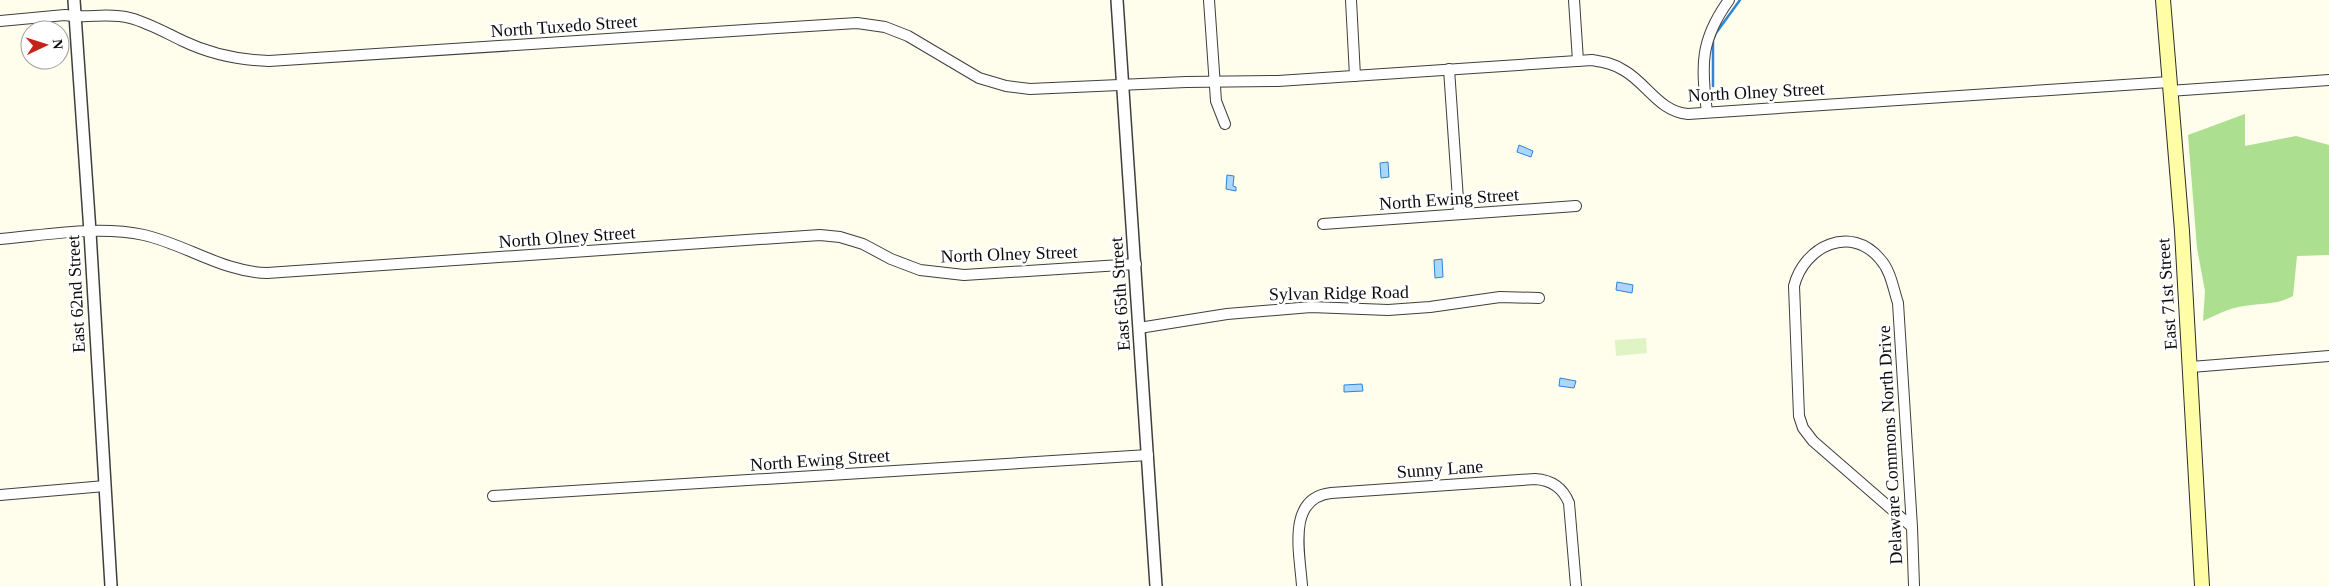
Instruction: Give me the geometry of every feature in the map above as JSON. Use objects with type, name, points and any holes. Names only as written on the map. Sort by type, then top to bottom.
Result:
[{"type":"main road","name":"East 71st Street","points":[[2163,0],[2182,231],[2202,586]]},
{"type":"street","name":"East 62nd Street","points":[[74,0],[111,586]]},
{"type":"street","name":"East 65th Street","points":[[1117,0],[1156,586]]},
{"type":"street","points":[[1209,0],[1216,104],[1226,124]]},
{"type":"street","points":[[1351,0],[1355,76]]},
{"type":"street","points":[[1574,0],[1578,61]]},
{"type":"street","points":[[1708,112],[1704,67],[1707,38],[1717,16],[1728,0]]},
{"type":"street","name":"North Tuxedo Street","points":[[0,21],[65,15],[75,17],[125,16],[206,50],[242,58],[269,61],[793,26],[866,24],[900,32],[972,74],[1006,86],[1035,90],[1123,85]]},
{"type":"street","name":"North Olney Street","points":[[1123,85],[1278,81],[1601,61],[1623,69],[1663,105],[1675,112],[1688,114],[2169,86],[2329,80]]},
{"type":"street","points":[[1449,70],[1459,214]]},
{"type":"street","name":"North Ewing Street","points":[[1323,224],[1576,206]]},
{"type":"street","name":"North Olney Street","points":[[0,239],[119,231],[143,235],[231,268],[267,273],[820,235],[852,240],[867,245],[905,266],[944,274],[964,275],[1136,264]]},
{"type":"street","name":"Delaware Commons North Drive","points":[[1912,527],[1813,442],[1803,428],[1798,411],[1793,290],[1796,276],[1805,260],[1821,248],[1833,244],[1849,243],[1865,248],[1878,257],[1888,270],[1898,303],[1912,527],[1914,586]]},
{"type":"street","name":"Sylvan Ridge Road","points":[[1139,328],[1239,313],[1315,307],[1388,310],[1430,307],[1500,297],[1539,298]]},
{"type":"street","points":[[2191,367],[2329,356]]},
{"type":"street","name":"North Ewing Street","points":[[493,496],[1148,455]]},
{"type":"street","name":"Sunny Lane","points":[[1302,586],[1298,530],[1300,518],[1307,504],[1320,495],[1331,492],[1535,479],[1554,484],[1563,492],[1569,502],[1576,586]]},
{"type":"street","points":[[0,495],[105,486]]},
{"type":"green space","points":[[2245,114],[2245,146],[2296,136],[2329,145],[2329,255],[2297,256],[2293,296],[2275,302],[2233,308],[2203,321],[2205,291],[2197,248],[2188,135]]},
{"type":"green space","points":[[1646,338],[1647,353],[1616,356],[1615,340]]},
{"type":"water","points":[[1519,145],[1533,151],[1531,157],[1517,152]]},
{"type":"water","points":[[1388,162],[1389,177],[1381,178],[1380,163]]},
{"type":"water","points":[[1227,175],[1234,176],[1233,186],[1236,187],[1236,191],[1226,189]]},
{"type":"water","points":[[1442,259],[1443,277],[1435,278],[1434,260]]},
{"type":"water","points":[[1617,282],[1633,285],[1632,293],[1616,290]]},
{"type":"water","points":[[1560,378],[1576,381],[1574,388],[1559,386]]},
{"type":"water","points":[[1362,384],[1363,391],[1344,392],[1344,385]]},
{"type":"waterway","points":[[1713,86],[1713,40],[1740,0]]}]
